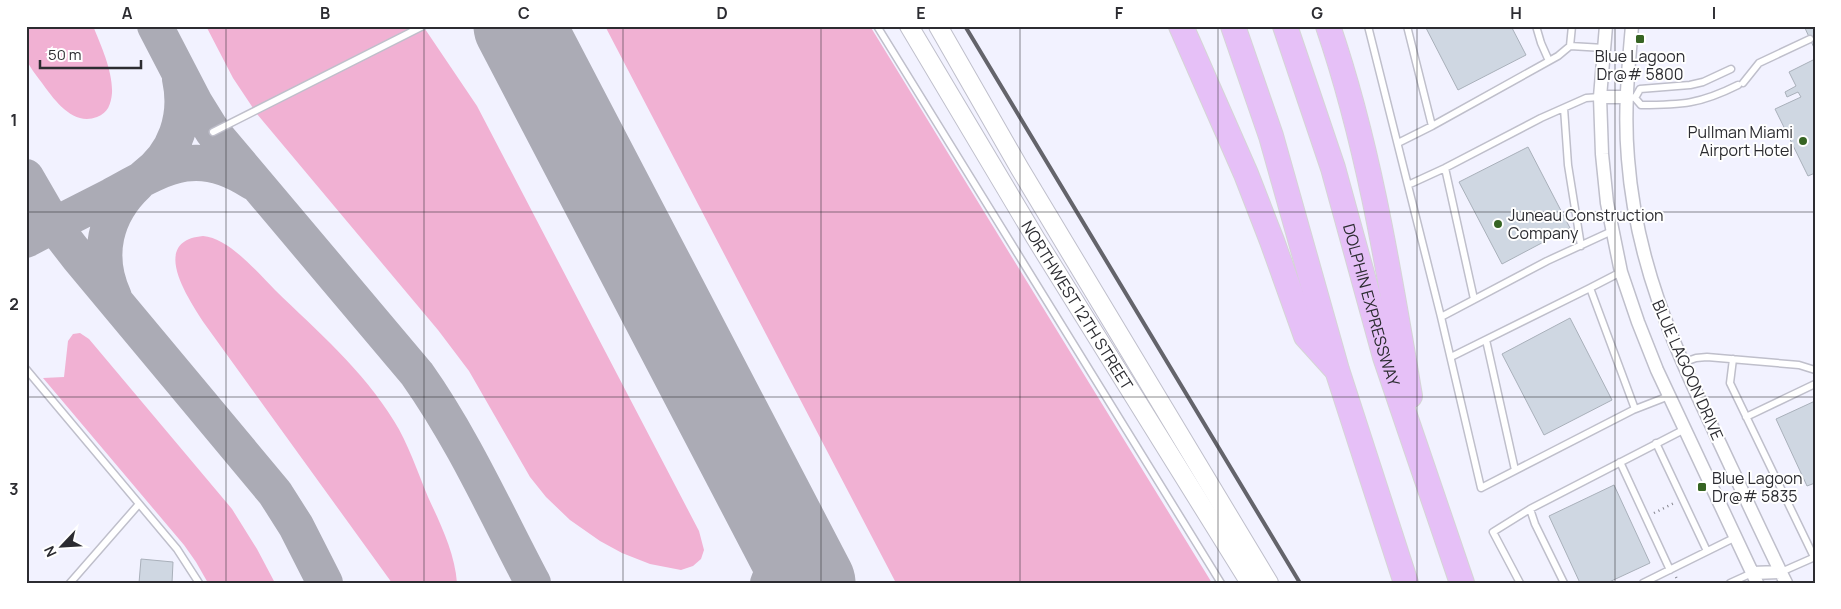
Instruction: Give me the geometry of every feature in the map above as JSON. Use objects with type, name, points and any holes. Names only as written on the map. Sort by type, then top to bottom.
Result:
[{"type":"highway","points":[[1181,26],[1242,166],[1272,241],[1306,336],[1337,370]]},
{"type":"highway","points":[[1233,26],[1274,144],[1337,370],[1406,583]]},
{"type":"highway","name":"DOLPHIN EXPRESSWAY","points":[[1285,26],[1319,124],[1385,357],[1462,583]]},
{"type":"highway","points":[[1328,26],[1351,101],[1382,232],[1422,467]]},
{"type":"main road","name":"NORTHWEST 12TH STREET","points":[[909,26],[1036,239],[1250,583]]},
{"type":"main road","name":"NORTHWEST 12TH STREET","points":[[938,26],[1025,178],[1269,583]]},
{"type":"street","name":"BLUE LAGOON DRIVE","points":[[1606,26],[1600,97],[1604,178],[1612,231],[1622,272],[1647,347],[1755,578]]},
{"type":"street","name":"BLUE LAGOON DRIVE","points":[[1632,26],[1628,159],[1639,234],[1654,292],[1682,363],[1783,578]]},
{"type":"street","points":[[1600,97],[1630,98]]},
{"type":"street","points":[[1755,578],[1783,578]]},
{"type":"lane","points":[[213,132],[423,26]]},
{"type":"lane","points":[[878,26],[1221,583]]},
{"type":"lane","points":[[1368,26],[1451,357],[1481,488],[1635,409],[1669,396]]},
{"type":"lane","points":[[1407,26],[1432,126]]},
{"type":"lane","points":[[1536,26],[1549,62]]},
{"type":"lane","points":[[1570,46],[1572,26]]},
{"type":"lane","points":[[1731,69],[1690,86],[1640,88],[1630,98],[1641,105],[1685,104],[1708,99],[1741,84],[1759,63],[1810,39]]},
{"type":"lane","points":[[1398,143],[1549,62],[1570,46],[1604,48]]},
{"type":"lane","points":[[1408,185],[1541,118],[1586,98],[1600,97]]},
{"type":"lane","points":[[1564,108],[1568,164],[1581,246]]},
{"type":"lane","points":[[1445,168],[1474,299]]},
{"type":"lane","points":[[1441,317],[1547,261],[1612,231]]},
{"type":"lane","points":[[1451,357],[1622,272]]},
{"type":"lane","points":[[1590,288],[1635,409]]},
{"type":"lane","points":[[1486,340],[1515,470]]},
{"type":"lane","points":[[1682,363],[1696,358],[1707,357],[1799,365],[1815,370]]},
{"type":"lane","points":[[1733,359],[1730,382],[1814,557],[1783,578]]},
{"type":"lane","points":[[26,369],[177,549],[198,583]]},
{"type":"lane","points":[[1746,417],[1815,384]]},
{"type":"lane","points":[[1520,583],[1493,532],[1530,509],[1685,429]]},
{"type":"lane","points":[[1656,444],[1707,551]]},
{"type":"lane","points":[[1620,462],[1670,570]]},
{"type":"lane","points":[[70,583],[138,504]]},
{"type":"lane","points":[[1530,509],[1535,524],[1564,583]]},
{"type":"lane","points":[[1643,583],[1736,537]]},
{"type":"lane","points":[[1730,583],[1755,578]]},
{"type":"path","points":[[1646,517],[1682,499]]},
{"type":"shaded area","points":[[26,26],[93,26],[111,76],[111,101],[104,113],[88,119],[80,118],[72,115],[59,104],[35,74],[27,60],[25,50]]},
{"type":"shaded area","points":[[206,26],[423,26],[477,106],[699,531],[704,550],[701,559],[693,566],[681,570],[650,564],[622,553],[600,541],[570,520],[546,497],[530,477],[469,371],[438,330],[257,114],[233,78]]},
{"type":"shaded area","points":[[605,26],[870,26],[1212,583],[896,583]]},
{"type":"shaded area","points":[[203,236],[223,243],[242,257],[339,352],[382,402],[404,439],[442,528],[450,549],[457,583],[392,583],[204,323],[182,286],[175,259],[178,248],[187,240]]},
{"type":"shaded area","points":[[80,333],[89,339],[232,509],[257,549],[275,583],[208,583],[184,545],[43,378],[64,377],[68,341],[73,334]]},
{"type":"building","points":[[1425,26],[1511,26],[1526,55],[1458,90]]},
{"type":"building","points":[[1804,26],[1815,26],[1815,50],[1810,39]]},
{"type":"building","name":"Pullman Miami Airport Hotel","points":[[1815,59],[1815,173],[1808,176],[1775,109],[1801,97],[1798,92],[1787,97],[1785,92],[1796,86],[1789,72]]},
{"type":"building","points":[[1528,147],[1570,228],[1502,264],[1459,182]]},
{"type":"building","points":[[1570,318],[1612,400],[1544,435],[1502,354]]},
{"type":"building","points":[[1815,401],[1815,483],[1807,486],[1776,419]]},
{"type":"building","points":[[1614,485],[1650,563],[1607,583],[1580,583],[1549,516]]},
{"type":"building","points":[[141,559],[173,562],[172,583],[139,583]]},
{"type":"taxiway","points":[[155,26],[195,103],[213,132],[417,374],[434,399],[464,450],[533,583]]},
{"type":"taxiway","points":[[505,26],[616,212]]},
{"type":"taxiway","points":[[144,177],[164,157],[172,146],[177,133],[182,107],[180,79]]},
{"type":"taxiway","points":[[26,240],[147,177],[180,165],[196,163],[214,165],[232,171],[252,182]]},
{"type":"taxiway","points":[[26,177],[55,227],[79,258],[275,493],[296,526],[325,583]]},
{"type":"taxiway","points":[[114,297],[108,282],[105,266],[106,236],[117,209],[137,184]]},
{"type":"taxiway","points":[[766,499],[775,541],[774,562],[768,583]]},
{"type":"runway","points":[[519,26],[810,583]]},
{"type":"railway","points":[[965,26],[1300,583]]},
{"type":"place","name":"Blue Lagoon Dr@# 5800","points":[[1640,39]]},
{"type":"place","name":"Pullman Miami Airport Hotel","points":[[1803,141]]},
{"type":"place","name":"Juneau Construction Company","points":[[1498,224]]},
{"type":"place","name":"Blue Lagoon Dr@# 5835","points":[[1702,487]]}]
